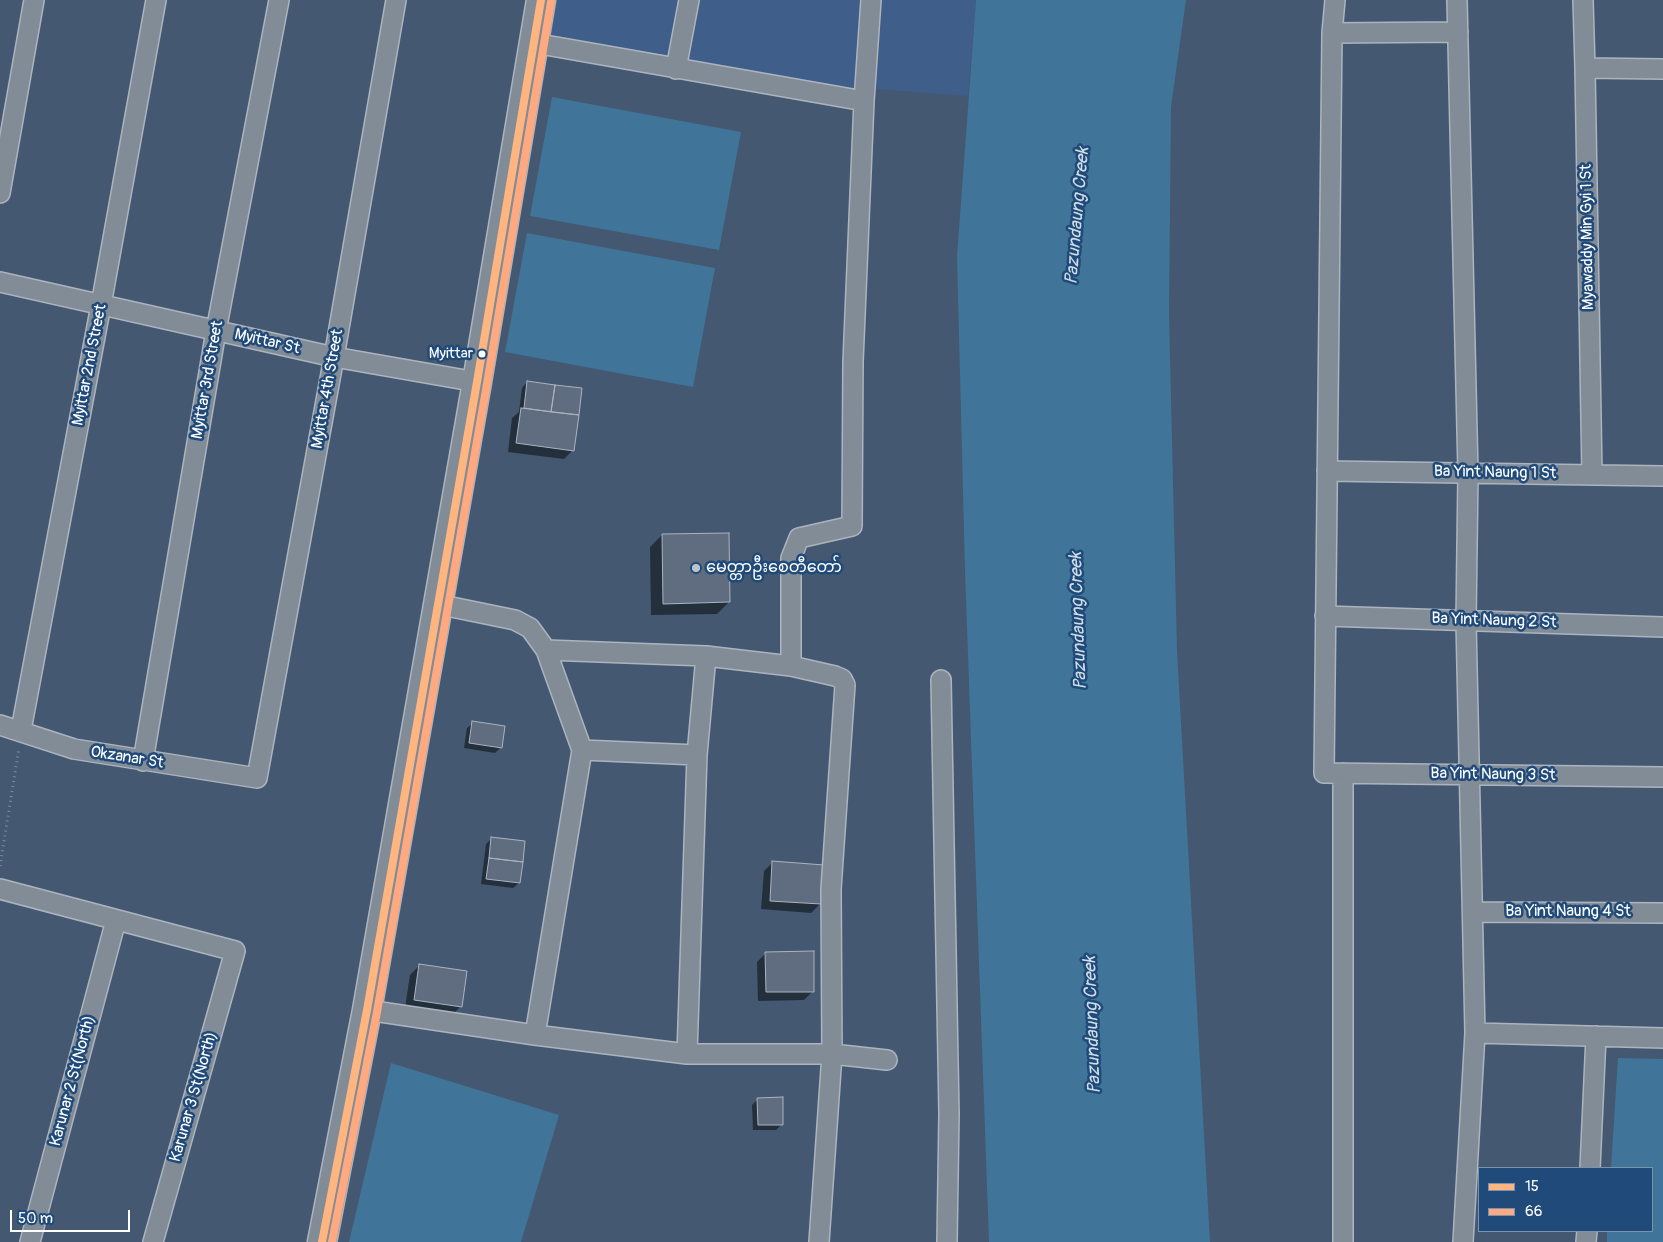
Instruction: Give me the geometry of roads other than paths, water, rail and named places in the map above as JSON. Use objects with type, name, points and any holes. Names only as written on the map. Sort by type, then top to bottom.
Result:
[{"type":"main road","points":[[322,1242],[367,1010],[437,604],[478,382],[541,0]]},
{"type":"street","points":[[0,193],[34,0]]},
{"type":"street","name":"Myittar 2nd Street","points":[[21,730],[102,305],[156,0]]},
{"type":"street","name":"Myittar 3rd Street","points":[[143,761],[216,330],[279,0]]},
{"type":"street","name":"Myittar 4th Street","points":[[257,778],[334,357],[396,0]]},
{"type":"street","points":[[676,69],[688,0]]},
{"type":"street","points":[[791,666],[791,558],[799,538],[852,526],[853,362],[864,101],[871,0]]},
{"type":"street","points":[[1326,616],[1332,32],[1335,0]]},
{"type":"street","points":[[1457,0],[1468,473],[1466,620],[1475,1033],[1463,1242]]},
{"type":"street","name":"Myawaddy Min Gyi 1 St","points":[[1583,0],[1592,475]]},
{"type":"street","points":[[1332,32],[1458,32]]},
{"type":"street","points":[[534,43],[864,101]]},
{"type":"street","points":[[1585,68],[1663,69]]},
{"type":"street","name":"Myittar St","points":[[0,282],[334,357],[478,382]]},
{"type":"street","name":"Ba Yint Naung 1 St","points":[[1327,471],[1663,476]]},
{"type":"street","points":[[437,604],[515,620],[530,628],[546,650],[582,750],[535,1035]]},
{"type":"street","name":"Ba Yint Naung 2 St","points":[[1326,616],[1663,627]]},
{"type":"street","name":"Ba Yint Naung 3 St","points":[[1326,616],[1324,773],[1663,777]]},
{"type":"street","points":[[546,650],[706,656],[791,666],[836,676],[842,679],[845,685],[831,889],[832,1054],[819,1242]]},
{"type":"street","points":[[686,1054],[697,755],[706,656]]},
{"type":"street","points":[[941,680],[949,1114],[947,1242]]},
{"type":"street","name":"Okzanar St","points":[[0,724],[74,749],[257,778]]},
{"type":"street","points":[[582,750],[697,755]]},
{"type":"street","points":[[1343,773],[1343,1242]]},
{"type":"street","points":[[0,889],[116,920]]},
{"type":"street","name":"Ba Yint Naung 4 St","points":[[1473,912],[1663,913]]},
{"type":"street","name":"Karunar 3 St(North)","points":[[116,920],[235,951],[153,1242]]},
{"type":"street","name":"Karunar 2 St(North)","points":[[30,1242],[116,920]]},
{"type":"street","points":[[367,1010],[535,1035],[686,1054],[832,1054],[887,1060]]},
{"type":"street","points":[[1475,1033],[1663,1038]]},
{"type":"street","points":[[1590,1167],[1596,1036]]},
{"type":"water","name":"Pazundaung Creek","points":[[976,0],[1186,0],[1171,107],[1169,313],[1177,651],[1210,1242],[989,1242],[965,571],[957,256]]},
{"type":"water","points":[[552,97],[741,132],[719,250],[530,216]]},
{"type":"water","points":[[527,233],[715,268],[693,387],[505,352]]},
{"type":"water","points":[[1618,1058],[1663,1059],[1663,1242],[1607,1242],[1607,1232],[1653,1232],[1653,1167],[1611,1167]]},
{"type":"water","points":[[391,1063],[559,1115],[521,1242],[349,1242]]},
{"type":"place","name":"Myittar","points":[[482,354]]},
{"type":"place","name":"မေတ္တာဦးစေတီတော်","points":[[696,568]]}]
